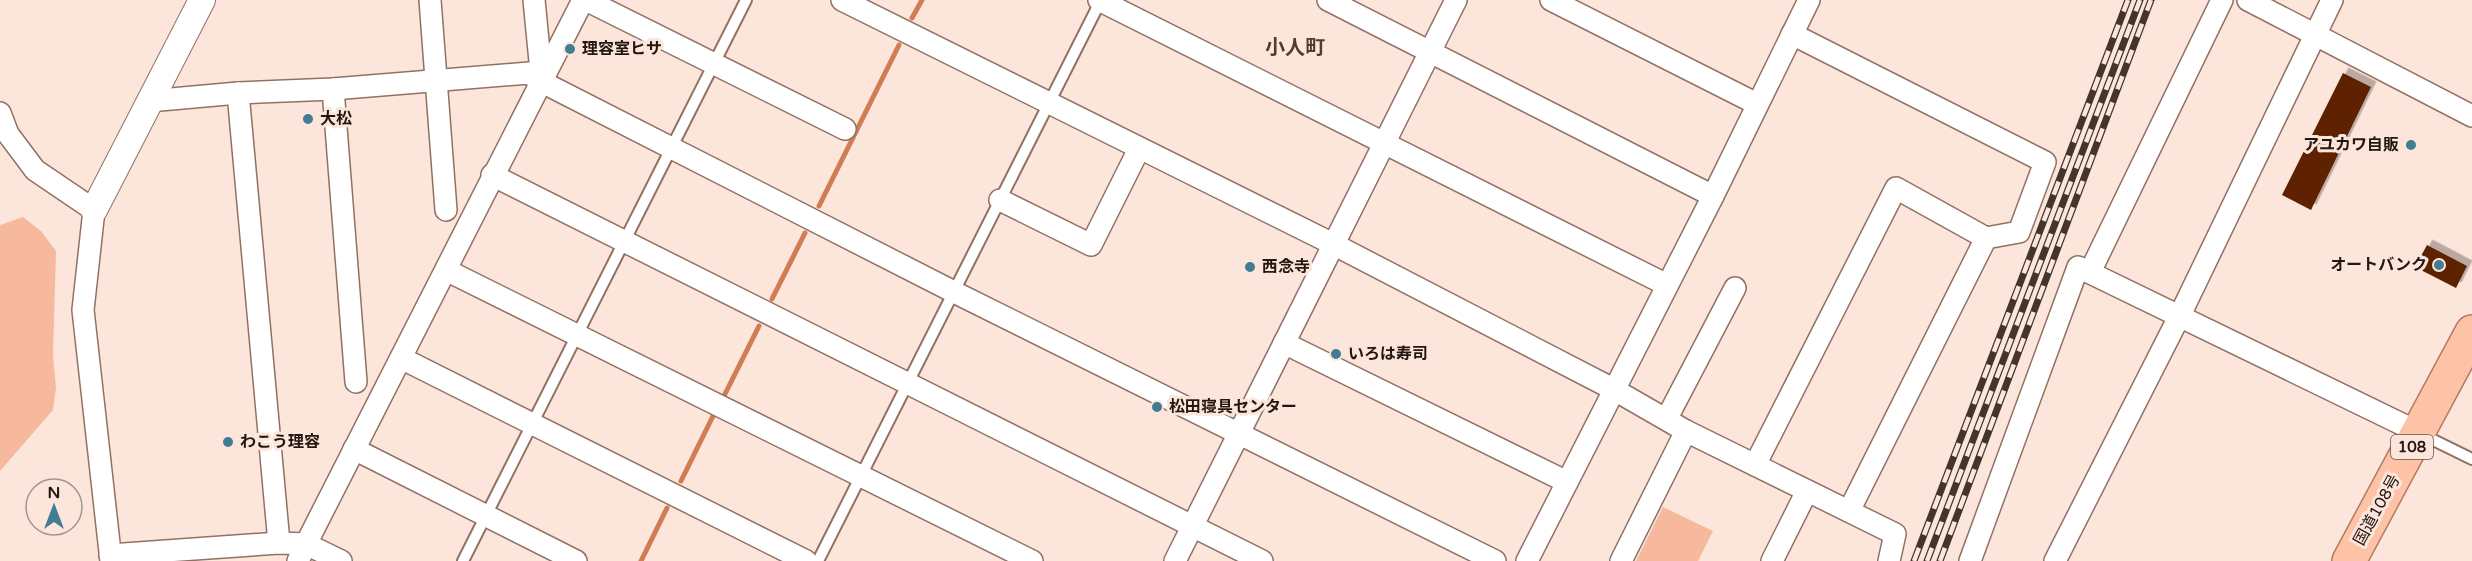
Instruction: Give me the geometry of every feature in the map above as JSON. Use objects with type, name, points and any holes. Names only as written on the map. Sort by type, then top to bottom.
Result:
[{"type":"highway","name":"国道108号","points":[[2349,561],[2420,433],[2472,332]]},
{"type":"street","points":[[202,0],[94,210],[83,310],[110,558],[279,543],[302,553],[341,561]]},
{"type":"street","points":[[430,0],[446,210]]},
{"type":"street","points":[[534,0],[542,82]]},
{"type":"street","points":[[302,553],[492,175],[585,0],[845,129]]},
{"type":"street","points":[[842,0],[1333,244],[1613,389],[1686,431],[1895,534],[1889,561]]},
{"type":"street","points":[[1101,0],[1667,285]]},
{"type":"street","points":[[1328,0],[1713,196]]},
{"type":"street","points":[[1175,561],[1456,0]]},
{"type":"street","points":[[1551,0],[1757,104]]},
{"type":"street","points":[[2090,272],[2222,0]]},
{"type":"street","points":[[2248,0],[2472,116]]},
{"type":"street","points":[[2055,561],[2180,315],[2332,0]]},
{"type":"street","points":[[1527,561],[1713,196],[1792,34],[1801,3]]},
{"type":"street","points":[[1755,465],[1896,188],[1986,238],[2019,232],[2045,162],[1792,34]]},
{"type":"street","points":[[149,101],[529,73],[542,82],[954,292],[1495,561]]},
{"type":"street","points":[[333,89],[356,382]]},
{"type":"street","points":[[238,93],[279,543]]},
{"type":"street","points":[[0,113],[4,136],[35,170],[94,210]]},
{"type":"street","points":[[1000,200],[1091,245],[1139,149]]},
{"type":"street","points":[[492,175],[1262,561]]},
{"type":"street","points":[[1849,511],[1986,238]]},
{"type":"street","points":[[1970,561],[2078,267],[2420,433]]},
{"type":"street","points":[[446,270],[1032,561]]},
{"type":"street","points":[[1666,418],[1735,288]]},
{"type":"street","points":[[1284,343],[1567,482]]},
{"type":"street","points":[[401,358],[806,561]]},
{"type":"street","points":[[1622,561],[1686,431]]},
{"type":"street","points":[[354,449],[576,561]]},
{"type":"street","points":[[1772,561],[1807,491]]},
{"type":"lane","points":[[463,561],[747,0]]},
{"type":"lane","points":[[818,561],[1101,0]]},
{"type":"lane","points":[[2420,433],[2472,459]]},
{"type":"shaded area","points":[[23,217],[41,231],[56,251],[53,355],[56,388],[53,410],[0,471],[0,225]]},
{"type":"shaded area","points":[[1663,507],[1713,531],[1698,561],[1636,561]]},
{"type":"building","points":[[2343,73],[2371,87],[2311,210],[2282,195]]},
{"type":"building","points":[[2427,245],[2467,266],[2456,288],[2415,267]]},
{"type":"waterway","points":[[912,18],[922,0]]},
{"type":"waterway","points":[[819,206],[899,45]]},
{"type":"waterway","points":[[772,299],[805,233]]},
{"type":"waterway","points":[[724,396],[759,326]]},
{"type":"waterway","points":[[681,481],[714,414]]},
{"type":"waterway","points":[[641,561],[667,508]]},
{"type":"railway","points":[[1914,561],[2128,0]]},
{"type":"railway","points":[[1927,561],[2140,0]]},
{"type":"railway","points":[[1940,561],[2151,0]]},
{"type":"place","name":"理容室ヒサ","points":[[570,49]]},
{"type":"place","name":"大松","points":[[308,119]]},
{"type":"place","name":"アユカワ自販","points":[[2411,145]]},
{"type":"place","name":"オートバンク","points":[[2439,265]]},
{"type":"place","name":"西念寺","points":[[1250,267]]},
{"type":"place","name":"いろは寿司","points":[[1336,354]]},
{"type":"place","name":"松田寝具センター","points":[[1157,407]]},
{"type":"place","name":"わこう理容","points":[[228,442]]},
{"type":"district","name":"小人町","points":[[1295,48]]}]
